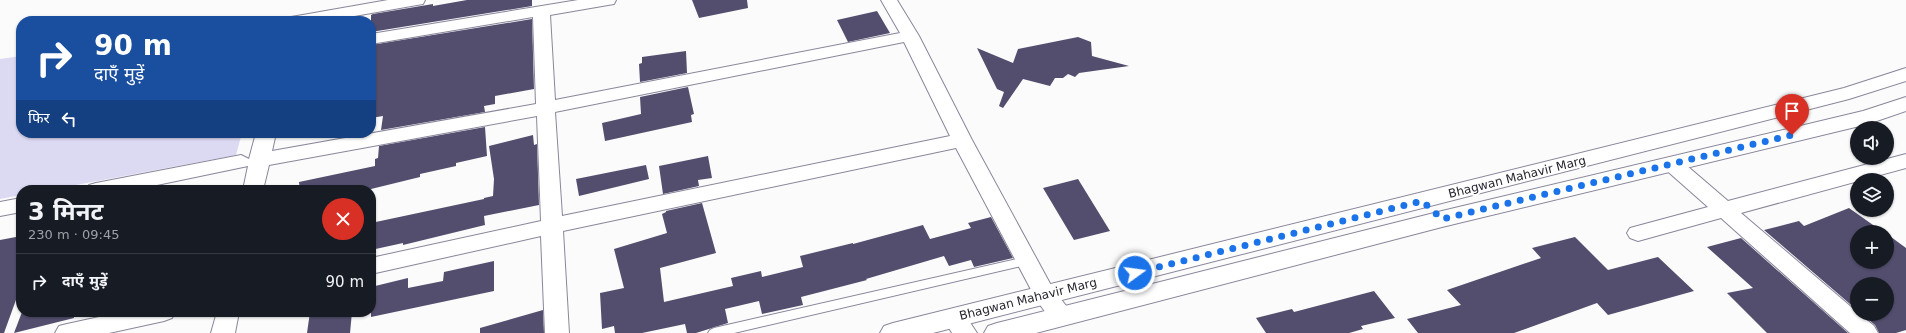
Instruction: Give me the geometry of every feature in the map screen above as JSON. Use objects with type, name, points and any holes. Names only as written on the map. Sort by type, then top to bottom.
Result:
[{"type":"street","points":[[326,16],[417,0]]},
{"type":"street","points":[[376,38],[608,0]]},
{"type":"street","points":[[889,0],[910,36],[962,140],[1026,261],[1045,295],[1062,316]]},
{"type":"street","points":[[541,11],[557,333]]},
{"type":"street","points":[[123,185],[545,108],[910,36]]},
{"type":"street","name":"Bhagwan Mahavir Marg","points":[[893,333],[960,325],[1045,295],[1548,170],[1849,93],[1887,82],[1906,74]]},
{"type":"street","name":"Bhagwan Mahavir Marg","points":[[996,333],[1442,219],[1868,117],[1906,104]]},
{"type":"street","points":[[252,185],[250,161],[263,138]]},
{"type":"street","points":[[376,265],[552,226],[962,140]]},
{"type":"street","points":[[1638,233],[1906,161]]},
{"type":"street","points":[[1672,164],[1866,333]]},
{"type":"street","points":[[1548,170],[1573,188]]},
{"type":"street","points":[[1422,201],[1442,219]]},
{"type":"street","points":[[0,209],[16,206]]},
{"type":"street","points":[[67,333],[141,317]]},
{"type":"street","points":[[223,333],[227,317]]},
{"type":"lane","points":[[714,333],[1026,261]]},
{"type":"shaded area","points":[[16,57],[16,138],[241,138],[236,155],[76,185],[16,185],[16,196],[0,199],[0,59]]},
{"type":"building","points":[[467,0],[532,0],[532,6],[376,31],[376,16],[371,16],[373,14],[433,4],[433,6]]},
{"type":"building","points":[[692,0],[747,0],[748,8],[699,18]]},
{"type":"building","points":[[877,11],[890,33],[848,42],[837,20]]},
{"type":"building","points":[[532,19],[534,89],[495,96],[495,104],[484,106],[485,112],[381,130],[383,116],[376,117],[376,44]]},
{"type":"building","points":[[1078,37],[1091,42],[1092,56],[1129,66],[1079,73],[1075,77],[1068,74],[1063,78],[1055,78],[1050,86],[1023,79],[1003,108],[999,106],[1004,92],[997,89],[977,48],[1013,63],[1018,49]]},
{"type":"building","points":[[686,51],[687,73],[640,82],[639,64],[642,63],[642,57]]},
{"type":"building","points":[[688,87],[694,114],[691,115],[692,122],[605,141],[602,123],[641,114],[640,97]]},
{"type":"building","points":[[485,127],[487,156],[456,163],[456,166],[420,174],[420,177],[376,188],[376,185],[299,185],[299,182],[375,166],[375,159],[378,158],[379,146]]},
{"type":"building","points":[[533,135],[534,145],[537,144],[539,205],[484,216],[485,225],[403,245],[403,243],[376,249],[376,222],[493,196],[494,179],[489,146]]},
{"type":"building","points":[[708,156],[712,178],[698,180],[699,186],[663,194],[659,166]]},
{"type":"building","points":[[646,165],[649,179],[579,196],[576,179]]},
{"type":"building","points":[[1078,179],[1110,231],[1074,240],[1043,188]]},
{"type":"building","points":[[702,203],[716,253],[660,268],[664,302],[733,286],[731,278],[761,271],[762,277],[803,267],[800,256],[853,244],[923,225],[930,239],[971,228],[968,223],[991,217],[1013,258],[974,267],[971,260],[949,266],[944,256],[866,279],[867,280],[801,297],[803,305],[762,314],[759,301],[725,309],[728,323],[696,333],[687,333],[685,324],[642,333],[615,333],[614,326],[602,329],[600,293],[624,288],[614,249],[667,233],[662,214],[666,211]]},
{"type":"building","points":[[1849,208],[1850,217],[1862,217],[1873,225],[1850,225],[1850,269],[1894,269],[1894,239],[1906,248],[1906,330],[1896,333],[1879,333],[1875,325],[1870,321],[1894,321],[1894,277],[1850,277],[1850,304],[1764,230],[1799,221],[1804,226]]},
{"type":"building","points":[[16,237],[16,300],[4,333],[0,333],[0,240]]},
{"type":"building","points":[[1575,237],[1608,270],[1658,257],[1694,291],[1608,315],[1597,303],[1514,333],[1418,333],[1407,319],[1461,305],[1447,290],[1541,258],[1532,248]]},
{"type":"building","points":[[1741,238],[1848,333],[1767,333],[1727,293],[1753,288],[1707,247]]},
{"type":"building","points":[[494,261],[494,291],[376,316],[376,286],[408,278],[408,288],[443,281],[444,272]]},
{"type":"building","points":[[1374,291],[1395,318],[1361,326],[1363,329],[1349,333],[1266,333],[1256,318],[1292,309],[1294,312]]},
{"type":"building","points":[[543,310],[544,333],[480,333],[480,328]]},
{"type":"building","points":[[20,317],[74,317],[74,318],[14,333]]},
{"type":"building","points":[[309,317],[352,317],[350,333],[307,333]]},
{"type":"route","points":[[1135,273],[1422,201],[1442,219],[1792,135]]}]
